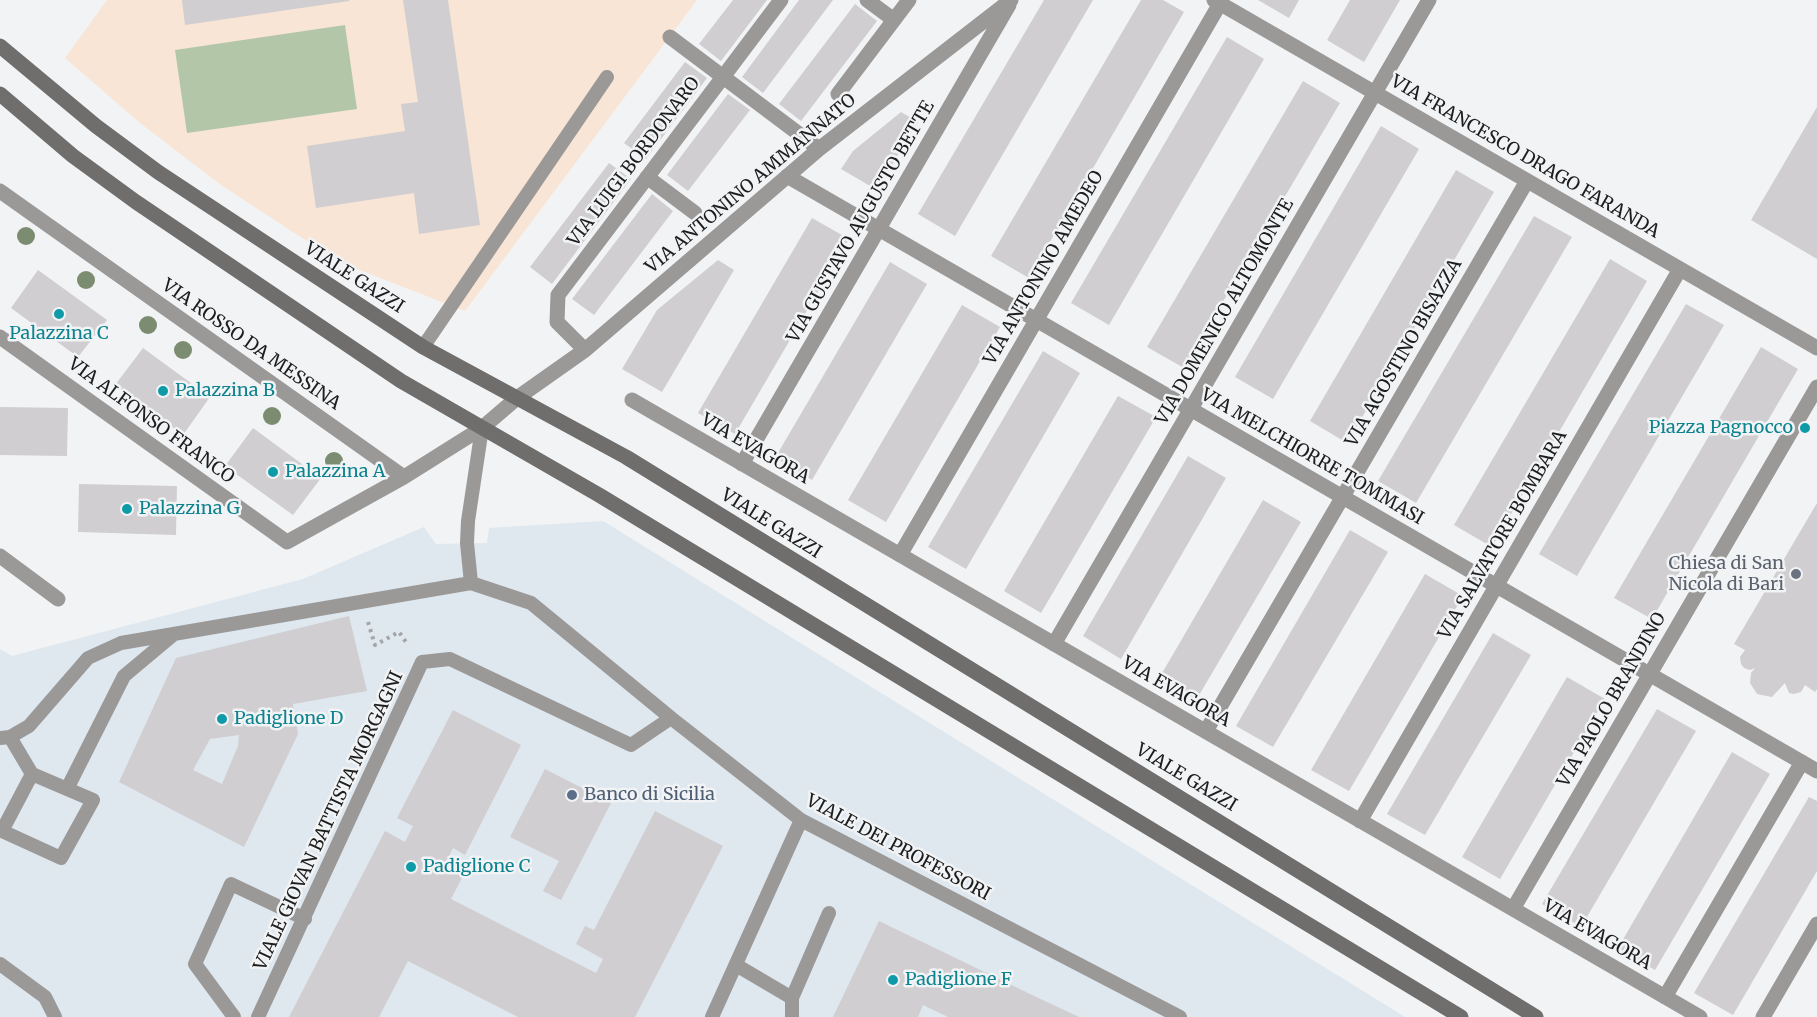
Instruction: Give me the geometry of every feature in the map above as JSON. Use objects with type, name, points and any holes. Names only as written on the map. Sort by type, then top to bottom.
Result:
[{"type":"main road","name":"VIALE GAZZI","points":[[0,46],[96,126],[158,172],[423,347],[626,457],[1536,1017]]},
{"type":"main road","points":[[0,94],[73,156],[136,202],[401,381],[599,495],[1461,1017]]},
{"type":"street","name":"VIA LUIGI BORDONARO","points":[[585,350],[557,322],[558,295],[781,0]]},
{"type":"street","points":[[867,0],[894,20]]},
{"type":"street","points":[[838,94],[909,0]]},
{"type":"street","name":"VIA ANTONINO AMMANNATO","points":[[482,428],[518,398],[585,350],[819,149],[1012,0]]},
{"type":"street","name":"VIA GUSTAVO AUGUSTO BETTE","points":[[742,464],[1012,0]]},
{"type":"street","name":"VIA DOMENICO ALTOMONTE","points":[[1054,644],[1429,0]]},
{"type":"street","name":"VIA FRANCESCO DRAGO FARANDA","points":[[1219,1],[1817,348]]},
{"type":"street","name":"VIA ANTONINO AMEDEO","points":[[900,555],[1219,1]]},
{"type":"street","points":[[670,37],[819,149]]},
{"type":"street","name":"VIA MELCHIORRE TOMMASI","points":[[787,176],[1817,771]]},
{"type":"street","points":[[647,177],[695,213]]},
{"type":"street","name":"VIA AGOSTINO BISAZZA","points":[[1206,731],[1527,181]]},
{"type":"street","name":"VIA ROSSO DA MESSINA","points":[[0,191],[404,477]]},
{"type":"street","name":"VIA SALVATORE BOMBARA","points":[[1360,821],[1680,269]]},
{"type":"street","name":"VIA ALFONSO FRANCO","points":[[0,337],[287,542],[404,477]]},
{"type":"street","name":"VIA PAOLO BRANDINO","points":[[1513,909],[1817,387]]},
{"type":"street","name":"VIA EVAGORA","points":[[632,400],[1700,1017]]},
{"type":"street","points":[[404,477],[482,428]]},
{"type":"street","points":[[0,556],[58,599]]},
{"type":"street","points":[[1665,997],[1802,762]]},
{"type":"street","points":[[1763,1017],[1817,924]]},
{"type":"lane","points":[[423,347],[607,77]]},
{"type":"lane","points":[[32,774],[2,831],[61,858],[93,800],[32,774],[5,738],[29,726],[88,658],[121,643],[471,583],[467,543],[468,521],[482,428]]},
{"type":"lane","name":"VIALE DEI PROFESSORI","points":[[471,583],[531,603],[671,718],[801,819],[1180,1017]]},
{"type":"lane","points":[[67,789],[124,676],[174,634]]},
{"type":"lane","name":"VIALE GIOVAN BATTISTA MORGAGNI","points":[[258,1017],[422,662],[450,659],[631,745],[671,718]]},
{"type":"lane","points":[[712,1017],[801,819]]},
{"type":"lane","points":[[234,1017],[195,964],[231,884],[305,919]]},
{"type":"lane","points":[[792,1017],[792,998],[829,913]]},
{"type":"lane","points":[[0,964],[45,997],[55,1017]]},
{"type":"lane","points":[[736,965],[792,998]]},
{"type":"path","points":[[361,603],[375,645],[399,632],[422,662]]},
{"type":"shaded area","points":[[107,0],[697,0],[465,311],[339,262],[221,185],[140,123],[65,58]]},
{"type":"shaded area","points":[[603,521],[1405,1017],[0,1017],[0,649],[12,656],[303,579],[424,527],[436,544],[487,543],[489,528]]},
{"type":"green space","points":[[345,25],[357,109],[187,133],[175,50]]},
{"type":"building","points":[[182,0],[349,0],[349,1],[185,25]]},
{"type":"building","points":[[403,0],[448,0],[480,225],[419,234],[414,193],[316,208],[307,146],[405,131],[401,104],[418,102]]},
{"type":"building","points":[[733,0],[767,0],[721,61],[699,44]]},
{"type":"building","points":[[799,0],[833,0],[763,93],[742,77]]},
{"type":"building","points":[[1044,0],[1093,0],[955,236],[918,214]]},
{"type":"building","points":[[1141,0],[1163,0],[1184,12],[1029,278],[991,256]]},
{"type":"building","points":[[1258,0],[1299,0],[1289,18]]},
{"type":"building","points":[[1350,0],[1400,0],[1364,62],[1327,40]]},
{"type":"building","points":[[855,4],[877,21],[801,121],[779,104]]},
{"type":"building","points":[[1227,37],[1264,59],[1109,325],[1071,303]]},
{"type":"building","points":[[685,62],[707,78],[646,159],[624,143]]},
{"type":"building","points":[[1303,81],[1340,103],[1184,368],[1147,347]]},
{"type":"building","points":[[728,94],[750,110],[688,191],[667,175]]},
{"type":"building","points":[[1817,107],[1817,259],[1751,220]]},
{"type":"building","points":[[901,112],[918,122],[877,190],[841,169],[853,151]]},
{"type":"building","points":[[1381,126],[1419,149],[1273,399],[1235,377]]},
{"type":"building","points":[[609,163],[631,179],[552,284],[530,267]]},
{"type":"building","points":[[1456,170],[1494,192],[1347,443],[1310,421]]},
{"type":"building","points":[[652,194],[673,211],[594,315],[572,299]]},
{"type":"building","points":[[1534,216],[1572,237],[1416,503],[1378,481]]},
{"type":"building","points":[[812,218],[849,239],[735,434],[698,413]]},
{"type":"building","points":[[1610,259],[1647,281],[1492,547],[1454,525]]},
{"type":"building","points":[[718,260],[734,270],[662,392],[622,369],[657,310]]},
{"type":"building","points":[[890,262],[927,284],[812,480],[775,458]]},
{"type":"building","name":"Palazzina C","points":[[38,270],[107,320],[78,357],[11,308]]},
{"type":"building","points":[[1686,304],[1724,325],[1577,576],[1539,554]]},
{"type":"building","points":[[962,305],[1000,327],[886,522],[848,500]]},
{"type":"building","points":[[1761,347],[1798,369],[1652,619],[1614,598]]},
{"type":"building","name":"Palazzina B","points":[[143,348],[210,397],[183,435],[115,385]]},
{"type":"building","points":[[1043,351],[1080,373],[966,569],[928,547]]},
{"type":"building","points":[[1118,396],[1156,417],[1041,613],[1004,591]]},
{"type":"building","points":[[0,407],[68,408],[67,456],[0,455]]},
{"type":"building","name":"Palazzina A","points":[[253,428],[321,478],[293,515],[225,466]]},
{"type":"building","points":[[1188,456],[1226,478],[1121,659],[1083,636]]},
{"type":"building","name":"Palazzina G","points":[[79,484],[177,486],[176,535],[78,532]]},
{"type":"building","points":[[1263,500],[1301,522],[1195,702],[1158,680]]},
{"type":"building","name":"Chiesa di San Nicola di Bari","points":[[1817,503],[1817,689],[1815,692],[1805,685],[1801,692],[1794,694],[1789,693],[1785,683],[1772,697],[1757,694],[1750,683],[1751,673],[1755,668],[1750,670],[1744,668],[1740,657],[1745,650],[1734,644]]},
{"type":"building","points":[[1350,530],[1388,552],[1273,747],[1236,726]]},
{"type":"building","points":[[1425,574],[1463,596],[1349,791],[1311,770]]},
{"type":"building","name":"Padiglione D","points":[[349,616],[367,691],[293,704],[298,734],[244,847],[119,782],[176,658]],"holes":[[[239,735],[238,746],[222,784],[193,770],[210,739]]]},
{"type":"building","points":[[1493,633],[1531,655],[1425,835],[1387,814]]},
{"type":"building","points":[[1567,677],[1605,699],[1500,879],[1462,857]]},
{"type":"building","points":[[1657,709],[1696,731],[1581,927],[1542,904]]},
{"type":"building","name":"Padiglione C","points":[[453,710],[521,745],[465,855],[453,848],[446,862],[465,872],[451,899],[596,973],[603,959],[576,944],[585,926],[594,930],[655,811],[723,846],[635,1017],[518,1017],[408,961],[379,1017],[289,1017],[385,831],[405,842],[413,826],[397,818]]},
{"type":"building","points":[[1732,752],[1770,774],[1655,970],[1618,948]]},
{"type":"building","points":[[545,769],[611,803],[561,900],[543,891],[559,861],[510,837]]},
{"type":"building","points":[[1809,797],[1817,801],[1817,871],[1733,1015],[1694,993]]},
{"type":"building","points":[[879,921],[1079,1017],[948,1017],[923,1005],[918,1017],[833,1017]]},
{"type":"place","name":"Palazzina C","points":[[59,314]]},
{"type":"place","name":"Palazzina B","points":[[163,391]]},
{"type":"place","name":"Piazza Pagnocco","points":[[1805,428]]},
{"type":"place","name":"Palazzina A","points":[[273,472]]},
{"type":"place","name":"Palazzina G","points":[[127,509]]},
{"type":"place","name":"Chiesa di San Nicola di Bari","points":[[1796,574]]},
{"type":"place","name":"Padiglione D","points":[[222,719]]},
{"type":"place","name":"Banco di Sicilia","points":[[572,795]]},
{"type":"place","name":"Padiglione C","points":[[411,867]]},
{"type":"place","name":"Padiglione F","points":[[893,980]]}]
